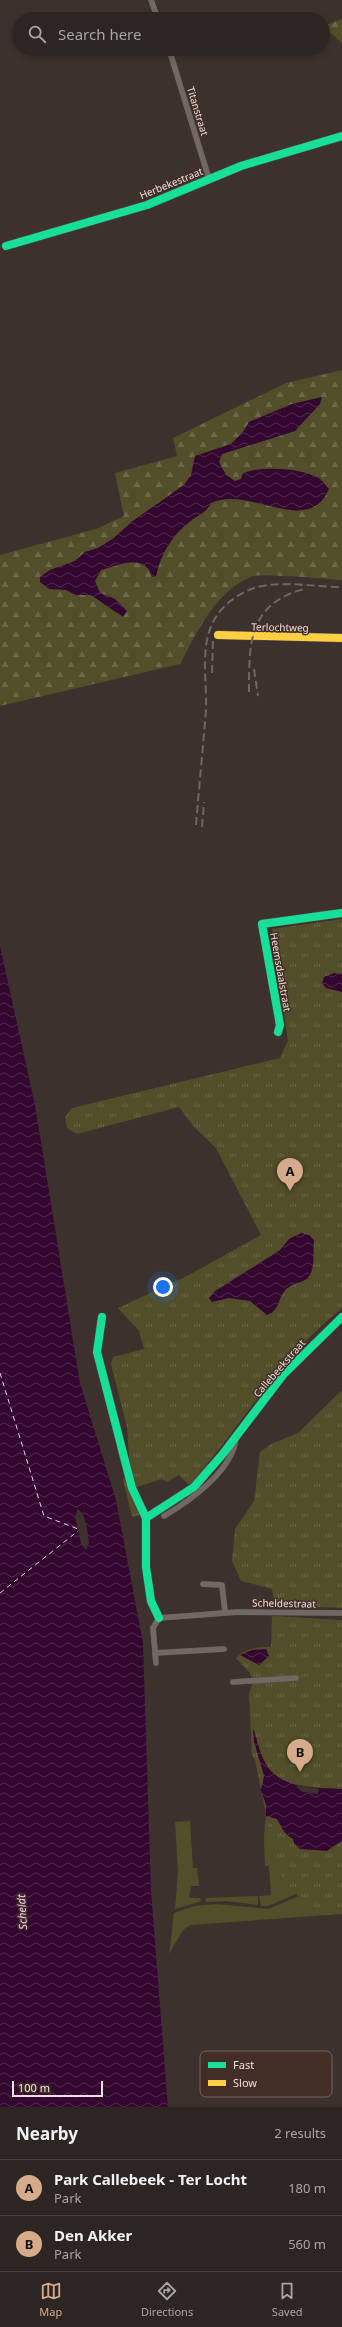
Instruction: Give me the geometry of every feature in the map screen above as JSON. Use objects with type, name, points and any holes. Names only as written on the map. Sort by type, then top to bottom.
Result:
[{"type":"street","points":[[152,0],[156,12]]},
{"type":"street","name":"Titanstraat","points":[[171,56],[209,178]]},
{"type":"street","name":"Herbekestraat","points":[[6,246],[148,204],[241,166],[342,136]]},
{"type":"street","name":"Terlochtweg","points":[[218,636],[342,638]]},
{"type":"street","name":"Heemsdaalstraat","points":[[278,1032],[280,1025],[262,924],[342,913]]},
{"type":"street","points":[[102,1317],[97,1352],[132,1488],[146,1518],[146,1567],[151,1602],[159,1618],[153,1628],[156,1663]]},
{"type":"street","name":"Callebeekstraat","points":[[146,1518],[194,1487],[283,1375],[342,1317]]},
{"type":"street","name":"Callebeekstraat","points":[[164,1516],[199,1493],[216,1475],[235,1448],[236,1436]]},
{"type":"street","points":[[203,1584],[222,1585],[225,1612]]},
{"type":"street","name":"Scheldestraat","points":[[159,1618],[225,1612],[342,1614]]},
{"type":"street","points":[[156,1653],[224,1649]]},
{"type":"street","points":[[233,1682],[296,1678]]},
{"type":"green space","points":[[342,19],[342,43],[330,32],[330,23]]},
{"type":"green space","points":[[342,370],[342,580],[259,575],[253,576],[240,582],[228,591],[218,602],[209,613],[193,639],[180,664],[0,706],[0,555],[96,529],[124,516],[115,473],[177,456],[173,438],[286,383]],"holes":[[[292,404],[303,420],[295,431],[222,454],[219,462],[226,475],[235,481],[241,479],[243,473],[262,469],[281,470],[319,478],[255,502],[229,497],[211,503],[201,514],[186,524],[174,537],[161,559],[156,576],[152,577],[149,569],[138,562],[123,563],[101,570],[95,581],[100,593],[115,599],[127,611],[123,617],[91,595],[76,595],[66,590],[50,570],[75,561],[85,552],[98,548],[114,538],[130,523],[184,485],[191,475],[195,456],[231,444],[243,432],[249,422]]]},
{"type":"green space","points":[[342,919],[342,1308],[314,1333],[288,1360],[211,1460],[189,1485],[179,1475],[167,1482],[162,1479],[134,1488],[130,1471],[127,1427],[111,1364],[113,1357],[144,1349],[139,1331],[118,1308],[187,1276],[261,1235],[216,1148],[195,1128],[179,1107],[77,1134],[67,1128],[65,1117],[72,1108],[280,1058],[288,1041],[272,929]]},
{"type":"green space","points":[[342,1390],[342,1608],[275,1605],[272,1589],[241,1581],[232,1561],[235,1529],[254,1501],[260,1452],[271,1444],[298,1433]]},
{"type":"green space","points":[[126,1478],[140,1515],[132,1517],[123,1479]]},
{"type":"green space","points":[[272,1616],[342,1620],[342,1914],[316,1915],[283,1879],[276,1862],[255,1760],[252,1755],[249,1694],[253,1681],[249,1672],[236,1658],[244,1652],[252,1649],[271,1647]]},
{"type":"green space","points":[[266,1816],[342,1914],[190,1925],[183,1930],[169,1954],[174,1913],[195,1906],[216,1904],[268,1909],[299,1896],[296,1894],[268,1906],[261,1906],[259,1896],[271,1895],[269,1866],[265,1866],[264,1835]]},
{"type":"green space","points":[[190,1821],[193,1868],[197,1868],[199,1886],[191,1886],[189,1898],[200,1898],[202,1901],[175,1909],[178,1872],[175,1822]]},
{"type":"green space","points":[[258,1896],[258,1905],[226,1901],[206,1902],[206,1898]]},
{"type":"water","points":[[322,397],[320,404],[295,431],[222,454],[219,462],[226,475],[235,481],[241,479],[243,473],[260,469],[292,470],[319,478],[329,489],[319,503],[307,509],[292,510],[276,508],[243,500],[226,499],[211,503],[201,514],[186,524],[174,537],[161,559],[156,576],[152,577],[149,569],[138,562],[123,563],[101,570],[95,581],[100,593],[115,599],[127,611],[123,617],[91,595],[76,595],[66,590],[49,589],[40,582],[40,577],[50,570],[75,561],[85,552],[98,548],[114,538],[130,523],[184,485],[191,475],[195,456],[231,444],[243,432],[249,422],[292,404]]},
{"type":"water","name":"Scheldt","points":[[0,946],[35,1105],[80,1383],[116,1500],[143,1643],[151,1891],[168,2107],[0,2107]]},
{"type":"water","points":[[334,973],[342,974],[342,992],[326,988],[322,983],[324,977]]},
{"type":"water","points":[[301,1233],[309,1235],[314,1240],[312,1272],[306,1280],[291,1285],[285,1290],[275,1310],[271,1313],[267,1315],[250,1301],[229,1298],[212,1302],[209,1298],[215,1291],[280,1250],[289,1239]]},
{"type":"water","points":[[266,1649],[269,1656],[259,1665],[240,1655],[252,1650]]},
{"type":"water","points":[[253,1728],[264,1760],[270,1770],[278,1777],[298,1785],[342,1789],[342,1841],[327,1851],[300,1849],[294,1844],[293,1839],[287,1835],[277,1819],[266,1816],[266,1805],[261,1790],[264,1776],[254,1742]]},
{"type":"pier","points":[[78,1509],[83,1514],[87,1528],[89,1543],[86,1550],[81,1544],[75,1516]]},
{"type":"pier","points":[[298,1785],[319,1789],[318,1794],[303,1792],[297,1788]]},
{"type":"ferry route","points":[[0,1373],[44,1516],[78,1529]]},
{"type":"ferry route","points":[[0,1593],[78,1531]]},
{"type":"railway","points":[[196,825],[206,710],[205,654],[209,632],[216,616],[230,601],[254,588],[275,584],[342,587]]},
{"type":"railway","points":[[249,692],[252,642],[256,628],[262,616],[272,605],[286,596],[304,589]]},
{"type":"railway","points":[[212,673],[213,639]]},
{"type":"railway","points":[[254,669],[258,696]]},
{"type":"railway","points":[[202,827],[204,802]]},
{"type":"traffic: fast","points":[[6,246],[147,205],[241,166],[342,136]]},
{"type":"traffic: fast","points":[[278,1032],[280,1025],[262,924],[342,913]]},
{"type":"traffic: fast","points":[[102,1317],[97,1352],[132,1488],[146,1518],[146,1567],[151,1601],[159,1618]]},
{"type":"traffic: fast","points":[[146,1518],[194,1487],[222,1455],[283,1375],[342,1317]]},
{"type":"traffic: slow","points":[[218,635],[342,638]]},
{"type":"place","name":"Park Callebeek - Ter Locht","points":[[290,1191]]},
{"type":"place","name":"Den Akker","points":[[300,1772]]}]
